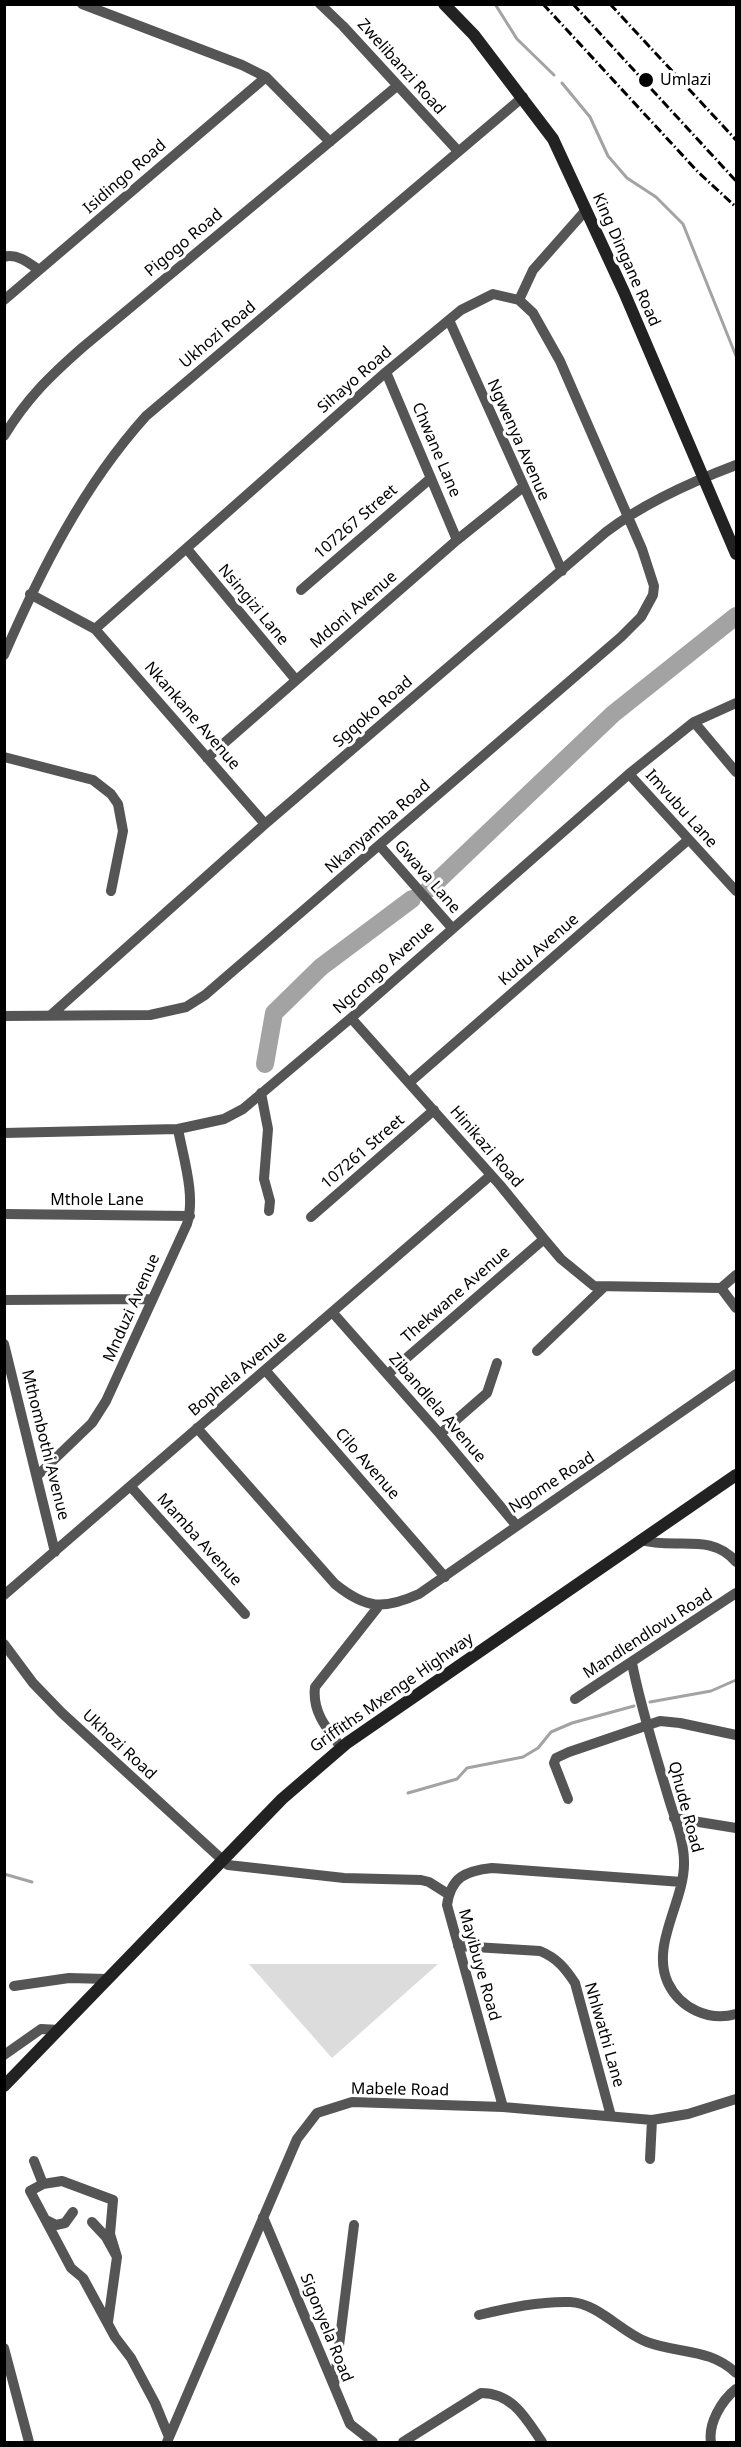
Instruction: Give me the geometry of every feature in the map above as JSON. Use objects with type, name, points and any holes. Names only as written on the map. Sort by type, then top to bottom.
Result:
[{"type":"street","points":[[82,4],[242,65],[266,77],[330,142]]},
{"type":"street","name":"Zwelibanzi Road","points":[[320,4],[458,151]]},
{"type":"street","name":"King Dingane Road","points":[[444,4],[474,35],[553,139],[736,555]]},
{"type":"street","name":"Isidingo Road","points":[[4,300],[266,77]]},
{"type":"street","name":"Pigogo Road","points":[[4,436],[22,406],[38,387],[397,86]]},
{"type":"street","name":"Ukhozi Road","points":[[4,655],[30,594],[57,541],[119,447],[146,416],[523,97]]},
{"type":"street","points":[[586,210],[532,270],[519,300],[533,313],[560,361],[626,517]]},
{"type":"street","points":[[4,257],[10,255],[24,259],[39,270]]},
{"type":"street","name":"Sihayo Road","points":[[95,628],[386,372],[449,320],[478,300],[493,294],[519,300]]},
{"type":"street","name":"Ngwenya Avenue","points":[[449,320],[562,571]]},
{"type":"street","name":"Chwane Lane","points":[[386,372],[457,540]]},
{"type":"street","name":"Sgqoko Road","points":[[51,1015],[266,824],[626,517],[703,478],[736,465]]},
{"type":"street","name":"107267 Street","points":[[301,590],[431,478]]},
{"type":"street","name":"Mdoni Avenue","points":[[207,758],[457,540],[523,487]]},
{"type":"street","name":"Nkanyamba Road","points":[[4,1016],[150,1015],[186,1006],[205,995],[621,637],[646,611],[651,602],[654,586],[642,549],[626,517]]},
{"type":"street","name":"Nsingizi Lane","points":[[187,549],[296,681]]},
{"type":"street","points":[[30,594],[95,628]]},
{"type":"street","name":"Nkankane Avenue","points":[[95,628],[266,824]]},
{"type":"street","name":"Ngcongo Avenue","points":[[4,1133],[178,1129],[224,1119],[243,1109],[351,1018],[629,774],[694,722],[736,703]]},
{"type":"street","points":[[694,722],[736,772]]},
{"type":"street","points":[[4,757],[93,780],[111,794],[118,804],[123,831],[111,891]]},
{"type":"street","name":"Imvubu Lane","points":[[629,774],[736,891]]},
{"type":"street","name":"Kudu Avenue","points":[[410,1082],[688,840]]},
{"type":"street","name":"Gwava Lane","points":[[380,846],[452,928]]},
{"type":"street","name":"Hinikazi Road","points":[[351,1018],[410,1082],[544,1239],[579,1274],[594,1286],[603,1288]]},
{"type":"street","points":[[261,1093],[268,1129],[264,1179],[270,1201],[269,1210]]},
{"type":"street","name":"107261 Street","points":[[311,1217],[434,1110]]},
{"type":"street","points":[[178,1129],[190,1215]]},
{"type":"street","name":"Bophela Avenue","points":[[4,1595],[491,1175]]},
{"type":"street","name":"Mthole Lane","points":[[4,1214],[190,1215]]},
{"type":"street","name":"Mnduzi Avenue","points":[[38,1475],[92,1424],[106,1401],[190,1215]]},
{"type":"street","name":"Thekwane Avenue","points":[[388,1374],[544,1239]]},
{"type":"street","points":[[537,1351],[603,1288],[721,1288],[736,1275]]},
{"type":"street","points":[[721,1288],[736,1308]]},
{"type":"street","points":[[4,1300],[152,1299]]},
{"type":"street","name":"Zibandlela Avenue","points":[[333,1313],[440,1434],[516,1525]]},
{"type":"street","name":"Mthombothi Avenue","points":[[4,1344],[38,1475],[55,1552]]},
{"type":"street","points":[[440,1434],[487,1393],[497,1363]]},
{"type":"street","name":"Cilo Avenue","points":[[266,1371],[445,1577]]},
{"type":"street","name":"Ngome Road","points":[[378,1606],[399,1603],[445,1577],[516,1525],[578,1485],[736,1374]]},
{"type":"street","points":[[197,1428],[335,1584],[351,1598],[378,1606],[315,1687],[314,1699],[317,1712],[341,1747]]},
{"type":"street","name":"Griffiths Mxenge Highway","points":[[4,2086],[282,1799],[341,1747],[736,1475]]},
{"type":"street","name":"Mamba Avenue","points":[[131,1487],[245,1614]]},
{"type":"street","points":[[641,1540],[713,1545],[728,1553],[736,1562]]},
{"type":"street","name":"Mandlendlovu Road","points":[[575,1699],[632,1664],[736,1594]]},
{"type":"street","name":"Ukhozi Road","points":[[4,1644],[33,1683],[62,1713],[222,1861]]},
{"type":"street","name":"Qhude Road","points":[[632,1664],[647,1726],[684,1853],[682,1882],[663,1960],[667,1982],[682,2001],[697,2012],[720,2017],[736,2014]]},
{"type":"street","points":[[567,1799],[555,1769],[556,1758],[647,1726],[670,1721],[736,1735]]},
{"type":"street","points":[[674,1818],[736,1828]]},
{"type":"street","points":[[222,1861],[232,1867],[352,1879],[421,1880],[429,1882],[448,1894]]},
{"type":"street","name":"Mayibuye Road","points":[[503,2107],[447,1905],[448,1894],[455,1882],[465,1874],[492,1868],[682,1882]]},
{"type":"street","name":"Nhlwathi Lane","points":[[458,1946],[540,1951],[552,1956],[566,1969],[575,1983],[611,2116]]},
{"type":"street","points":[[14,1986],[69,1978],[107,1979]]},
{"type":"street","points":[[4,2055],[41,2029],[59,2030]]},
{"type":"street","name":"Mabele Road","points":[[168,2440],[297,2139],[309,2121],[324,2110],[352,2102],[503,2107],[652,2120],[688,2114],[736,2099]]},
{"type":"street","points":[[650,2159],[652,2120]]},
{"type":"street","points":[[34,2161],[43,2184]]},
{"type":"street","points":[[108,2322],[117,2257],[110,2234],[113,2200],[62,2181],[43,2184],[30,2191],[71,2268],[83,2278],[108,2322],[155,2403],[168,2440]]},
{"type":"street","points":[[46,2220],[56,2225],[65,2223],[73,2212]]},
{"type":"street","name":"Sigonyela Road","points":[[263,2217],[350,2424],[373,2442]]},
{"type":"street","points":[[92,2222],[106,2237],[117,2257]]},
{"type":"street","points":[[334,2386],[354,2225]]},
{"type":"street","points":[[479,2315],[505,2309],[577,2303],[646,2342],[702,2352],[717,2358],[736,2373]]},
{"type":"street","points":[[4,2348],[29,2442]]},
{"type":"street","points":[[711,2442],[709,2430],[716,2415],[736,2389]]},
{"type":"street","points":[[403,2442],[481,2392],[504,2396],[523,2415],[542,2442]]},
{"type":"shaded area","points":[[249,1964],[438,1964],[332,2058]]},
{"type":"waterway","points":[[495,4],[517,39],[554,75]]},
{"type":"waterway","points":[[562,83],[590,117],[608,156],[627,178],[656,197],[683,224],[736,356]]},
{"type":"waterway","points":[[429,889],[613,714],[736,616]]},
{"type":"waterway","points":[[265,1064],[274,1013],[321,967],[412,899]]},
{"type":"waterway","points":[[650,1702],[711,1691],[736,1680]]},
{"type":"waterway","points":[[408,1793],[457,1779],[467,1768],[523,1757],[538,1748],[551,1732],[572,1723],[634,1706]]},
{"type":"waterway","points":[[4,1874],[32,1882]]},
{"type":"railway","points":[[543,4],[698,172],[736,207]]},
{"type":"railway","points":[[573,4],[736,181]]},
{"type":"railway","points":[[610,4],[736,140]]},
{"type":"place","name":"Umlazi","points":[[646,80]]}]
